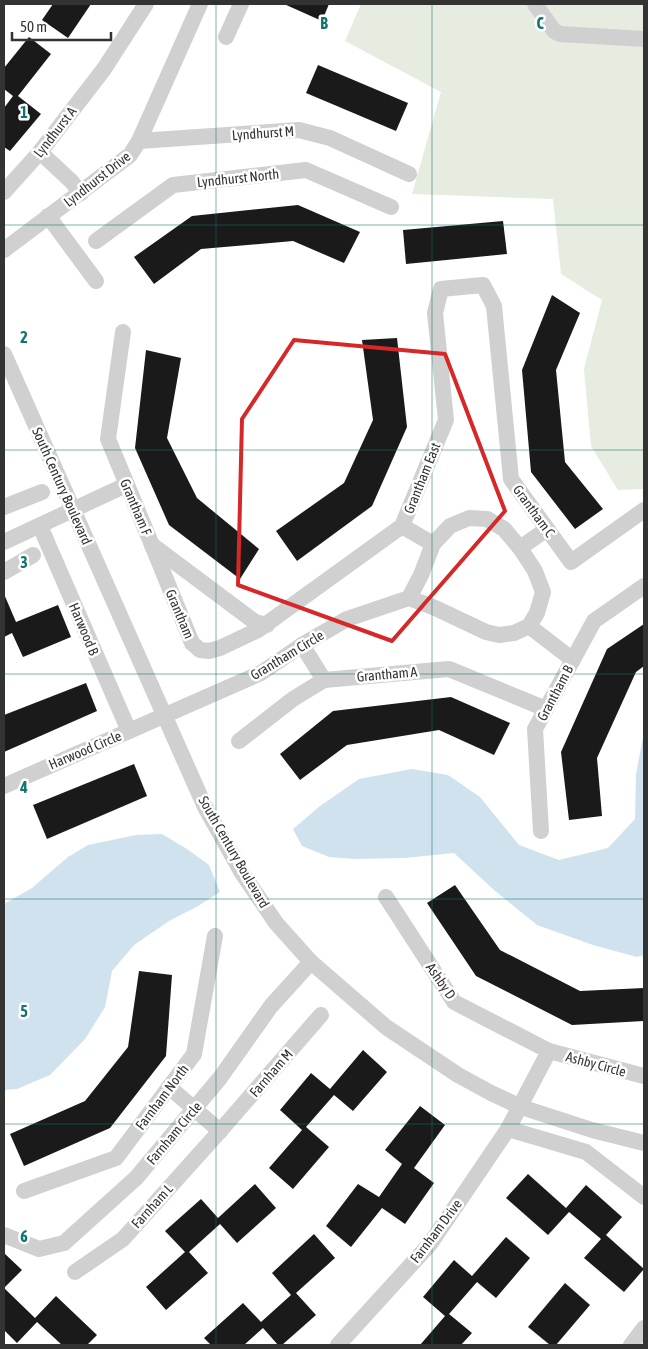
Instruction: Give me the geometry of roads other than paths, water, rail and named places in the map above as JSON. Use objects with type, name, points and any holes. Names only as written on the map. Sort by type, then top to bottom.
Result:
[{"type":"street","name":"Lyndhurst A","points":[[4,192],[40,152],[104,69],[146,4]]},
{"type":"street","name":"Lyndhurst Drive","points":[[4,250],[130,155],[139,141],[200,4]]},
{"type":"street","points":[[226,38],[241,4]]},
{"type":"street","points":[[535,4],[554,31],[560,34],[644,39]]},
{"type":"street","name":"Lyndhurst M","points":[[139,141],[299,130],[314,132],[330,138],[409,174]]},
{"type":"street","points":[[40,152],[72,181],[81,193]]},
{"type":"street","name":"Lyndhurst North","points":[[96,241],[172,185],[306,170],[391,207]]},
{"type":"street","points":[[48,216],[96,281]]},
{"type":"street","name":"Grantham C","points":[[435,314],[441,290],[483,285],[494,306],[511,479],[571,562],[644,510]]},
{"type":"street","name":"Grantham East","points":[[262,627],[402,526],[446,420],[435,314]]},
{"type":"street","name":"Grantham F","points":[[123,332],[108,438],[126,486],[152,545],[262,627]]},
{"type":"street","name":"South Century Boulevard","points":[[4,354],[205,807],[242,873],[276,923],[311,962],[386,1028],[458,1075],[521,1107],[592,1130],[644,1143]]},
{"type":"street","points":[[4,542],[126,486]]},
{"type":"street","points":[[4,507],[42,492]]},
{"type":"street","points":[[469,518],[486,519],[504,529],[520,548],[535,571],[543,592],[537,613],[528,626],[514,633],[499,636],[409,598],[421,575],[433,544],[450,526],[469,518]]},
{"type":"street","name":"Harwood B","points":[[40,526],[129,731]]},
{"type":"street","points":[[402,526],[433,544]]},
{"type":"street","points":[[520,548],[547,529]]},
{"type":"street","name":"Grantham","points":[[152,545],[192,644],[200,650],[209,652],[220,648],[262,627]]},
{"type":"street","points":[[4,572],[33,555]]},
{"type":"street","name":"Grantham B","points":[[541,831],[535,729],[594,621],[644,586]]},
{"type":"street","name":"Grantham Circle","points":[[165,716],[261,673],[302,645],[347,619],[409,598]]},
{"type":"street","points":[[528,626],[573,660]]},
{"type":"street","points":[[302,645],[324,680]]},
{"type":"street","name":"Grantham A","points":[[239,741],[293,699],[324,680],[449,669],[546,709]]},
{"type":"street","name":"Harwood Circle","points":[[4,786],[165,716]]},
{"type":"street","name":"Ashby D","points":[[386,897],[454,1002],[549,1052]]},
{"type":"street","name":"Farnham North","points":[[24,1191],[116,1158],[169,1088],[194,1054],[215,936]]},
{"type":"street","name":"Farnham Circle","points":[[4,1235],[39,1249],[64,1243],[136,1178],[220,1078],[271,1006],[311,962]]},
{"type":"street","name":"Farnham M","points":[[220,1131],[321,1015]]},
{"type":"street","name":"Ashby Circle","points":[[521,1107],[549,1052],[644,1076]]},
{"type":"street","points":[[169,1088],[220,1131]]},
{"type":"street","name":"Farnham Drive","points":[[338,1345],[430,1244],[521,1107]]},
{"type":"street","points":[[508,1129],[586,1152],[644,1196]]},
{"type":"street","name":"Farnham L","points":[[75,1272],[123,1239],[220,1131]]},
{"type":"street","points":[[630,1345],[644,1328]]},
{"type":"water","points":[[644,732],[644,955],[637,957],[593,945],[537,925],[494,890],[454,853],[405,858],[356,859],[329,857],[302,846],[293,829],[320,806],[359,779],[412,769],[448,775],[480,797],[519,845],[559,860],[608,848],[635,819],[636,774]]},
{"type":"water","points":[[162,834],[209,865],[220,892],[169,921],[134,945],[112,971],[105,1007],[85,1039],[50,1075],[17,1089],[4,1090],[4,904],[32,888],[68,857],[88,845],[136,835]]}]
